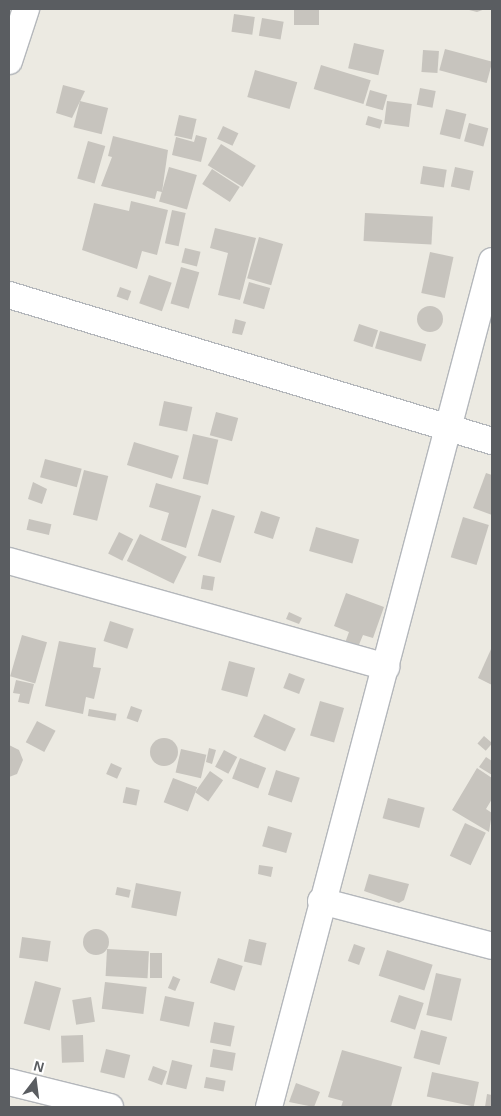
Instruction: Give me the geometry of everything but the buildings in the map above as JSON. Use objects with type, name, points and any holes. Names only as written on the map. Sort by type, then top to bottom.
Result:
[{"type":"street","points":[[12,45],[26,9]]},
{"type":"street","points":[[269,1107],[321,901],[386,667],[492,261]]},
{"type":"street","points":[[9,295],[492,441]]},
{"type":"street","points":[[9,561],[386,667]]},
{"type":"street","points":[[321,901],[492,946]]},
{"type":"street","points":[[9,1082],[110,1107]]}]
